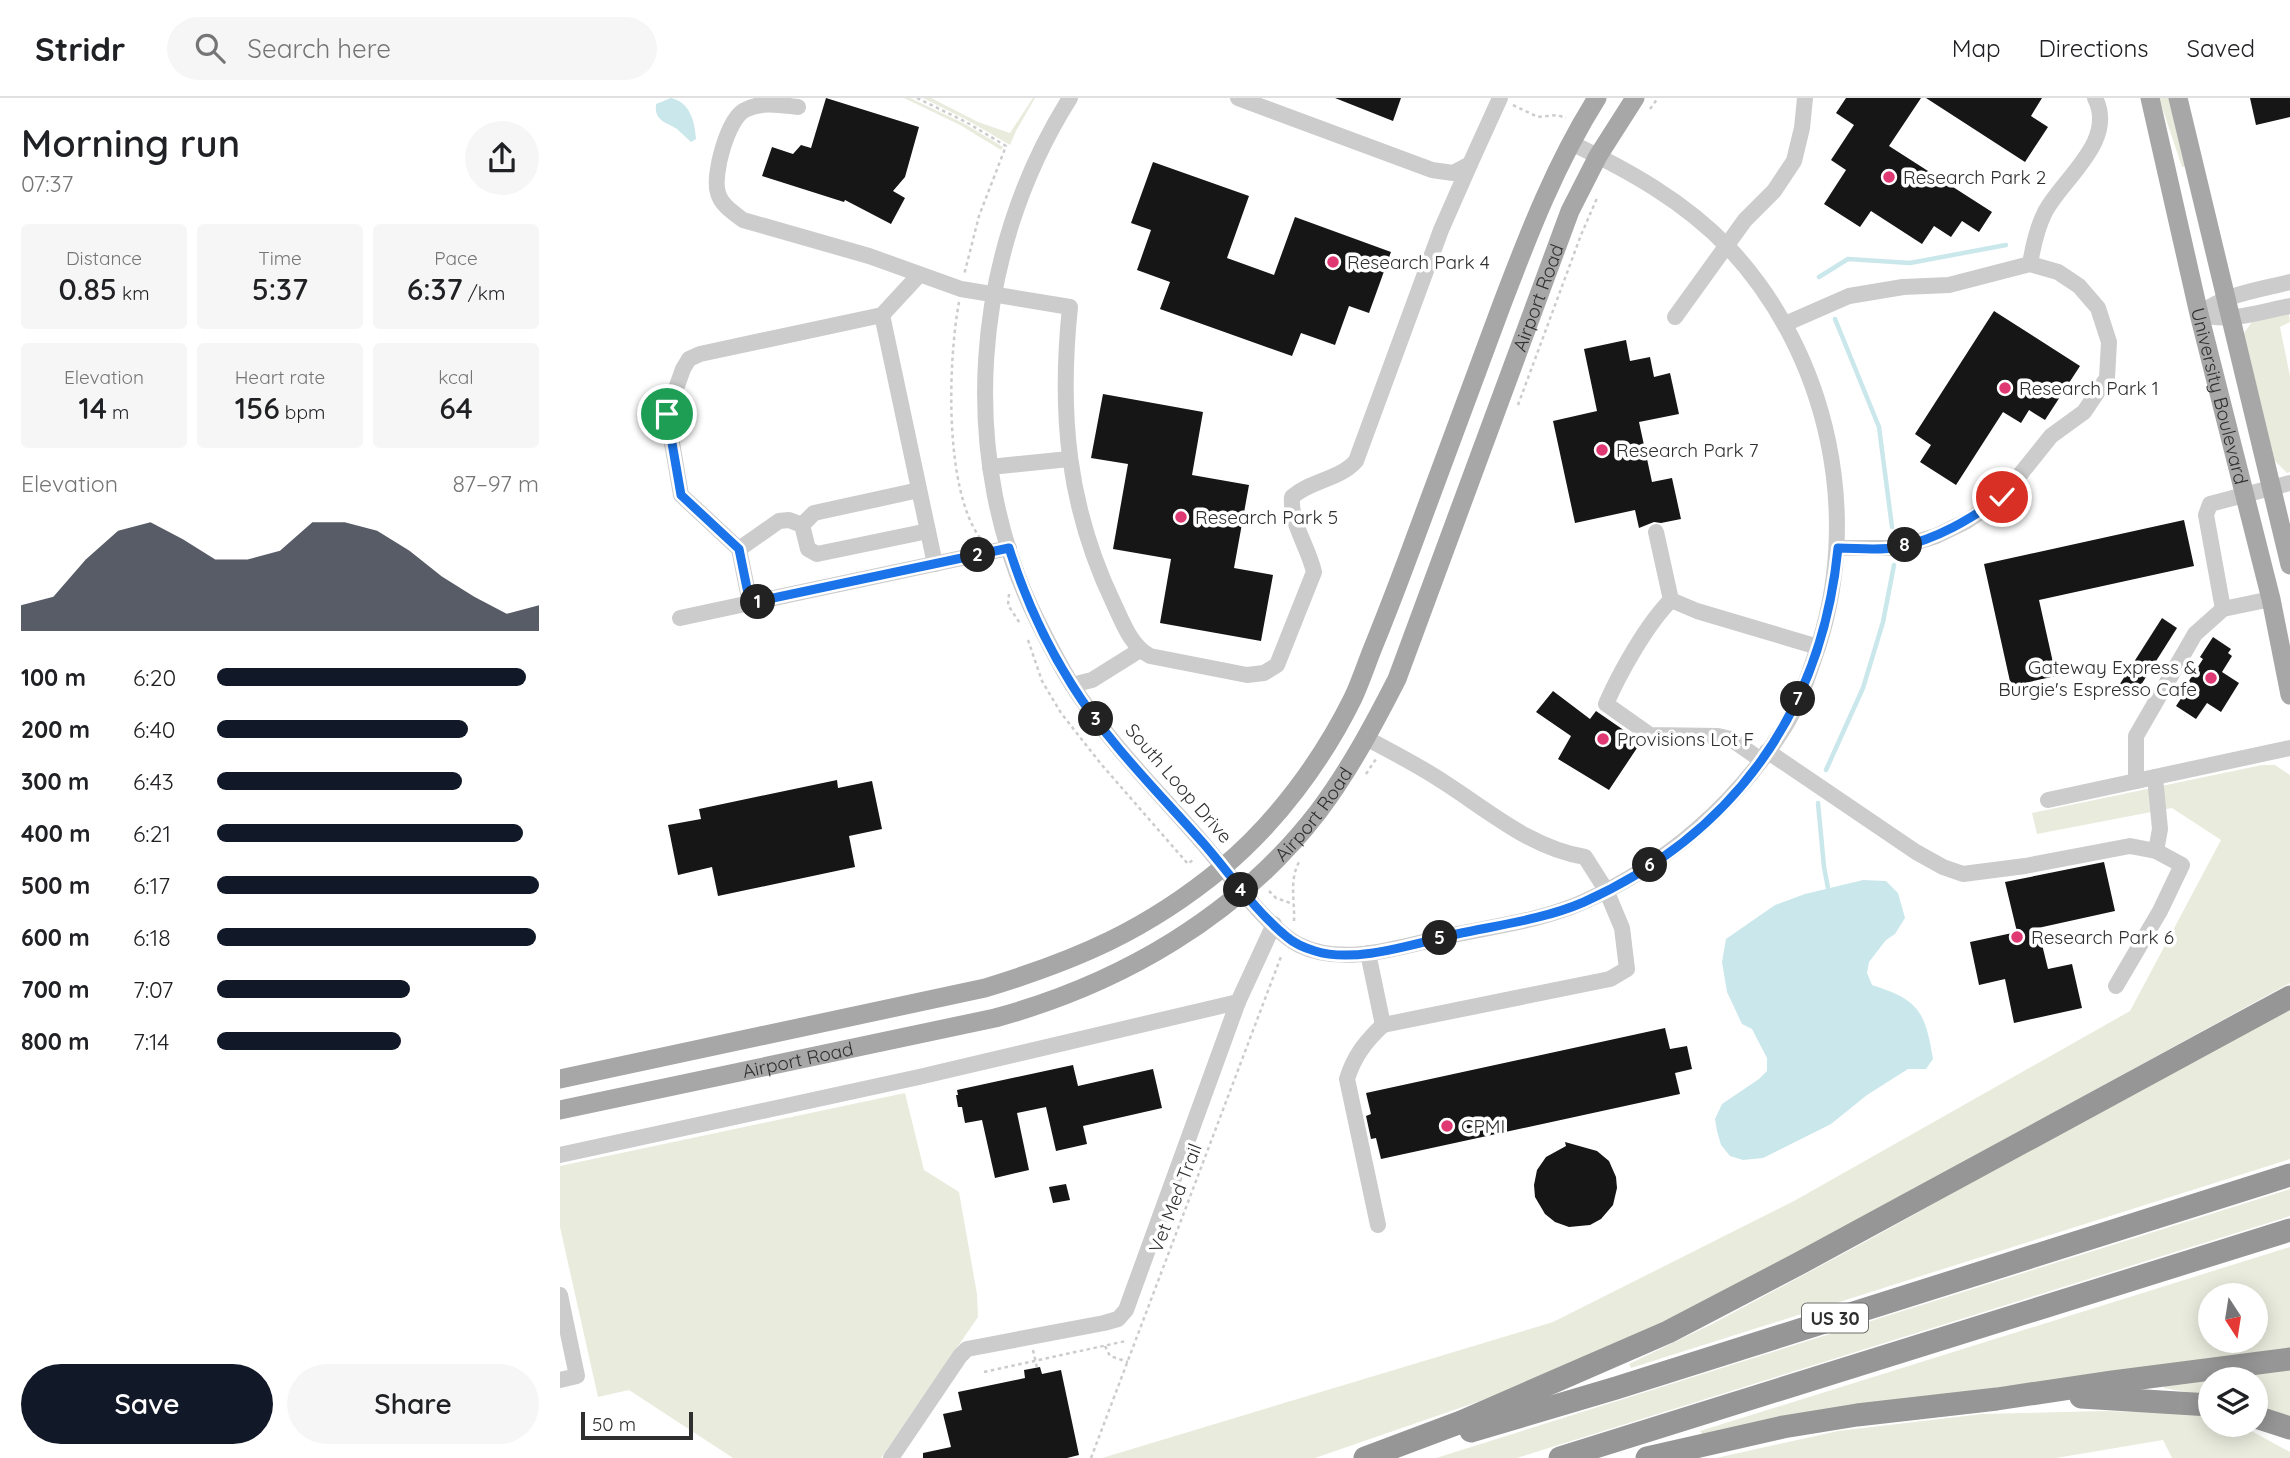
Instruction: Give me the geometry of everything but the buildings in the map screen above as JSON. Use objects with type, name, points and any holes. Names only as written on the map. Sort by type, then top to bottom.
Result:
[{"type":"highway","points":[[1365,1458],[1461,1422],[1668,1332],[1812,1257],[2290,997]]},
{"type":"highway","name":"US 30","points":[[1380,1458],[1616,1388],[2290,1175]]},
{"type":"highway","name":"US 30","points":[[1560,1458],[2290,1230]]},
{"type":"highway","points":[[1647,1458],[1783,1427],[2290,1359]]},
{"type":"highway","points":[[1997,1399],[2122,1398],[2198,1404]]},
{"type":"highway","points":[[2268,1421],[2290,1429]]},
{"type":"main road","name":"Airport Road","points":[[560,1079],[985,988],[1023,976],[1094,950],[1130,931],[1159,914],[1223,867],[1265,825],[1300,784],[1354,696],[1399,583],[1538,209],[1597,98]]},
{"type":"main road","name":"Airport Road","points":[[560,1110],[995,1018],[1031,1008],[1068,995],[1144,960],[1202,923],[1268,867],[1319,811],[1366,738],[1397,679],[1570,211],[1598,156],[1635,98]]},
{"type":"main road","name":"University Boulevard","points":[[2150,98],[2199,314],[2270,598],[2290,695]]},
{"type":"main road","name":"University Boulevard","points":[[2178,98],[2230,319],[2281,485],[2290,565]]},
{"type":"street","name":"South Loop Drive","points":[[1070,98],[1030,173],[1019,201],[1005,242],[987,340],[985,379],[990,467],[1009,548],[1022,590],[1072,685],[1099,723],[1241,891],[1288,938],[1316,952],[1330,955],[1368,953],[1563,910],[1606,890],[1665,855],[1696,832],[1726,804],[1764,756],[1794,708],[1827,622],[1835,584],[1838,548],[1834,474],[1817,398],[1802,358],[1785,324],[1727,246],[1654,186],[1571,143]]},
{"type":"street","points":[[1238,98],[1432,170],[1453,173],[1470,164]]},
{"type":"street","points":[[798,107],[764,103],[744,110],[734,118],[717,169],[718,194],[723,201],[743,220],[869,256],[961,289],[1070,307],[1065,351],[1064,402],[1069,459],[1082,518],[1104,583],[1127,631],[1140,650],[1150,656],[1247,675],[1264,673],[1277,665],[1314,572],[1311,558],[1291,512],[1292,497],[1303,487],[1347,470],[1356,461],[1441,230],[1500,98]]},
{"type":"street","points":[[1675,317],[1745,220],[1774,191],[1794,161],[1802,128],[1805,98]]},
{"type":"street","points":[[2029,264],[2034,239],[2046,211],[2093,146],[2099,125],[2095,98]]},
{"type":"street","points":[[1785,324],[1849,296],[1903,287],[1949,285],[2029,264],[2058,272],[2079,286],[2098,308],[2109,342],[2107,378],[2084,412],[2051,436],[2002,497],[1966,521],[1936,536],[1897,548],[1838,548]]},
{"type":"street","points":[[750,603],[739,549],[681,495],[667,414],[683,369],[689,359],[700,354],[883,315],[919,275]]},
{"type":"street","points":[[2199,314],[2212,304],[2225,299],[2290,282]]},
{"type":"street","points":[[2199,314],[2214,319],[2230,319],[2290,306]]},
{"type":"street","points":[[883,315],[935,564]]},
{"type":"street","points":[[990,467],[1069,459]]},
{"type":"street","points":[[2223,609],[2206,515],[2210,504],[2281,485]]},
{"type":"street","points":[[802,525],[814,513],[919,491]]},
{"type":"street","points":[[739,549],[779,521],[789,520],[802,525]]},
{"type":"street","points":[[802,525],[808,549],[817,554],[928,531]]},
{"type":"street","points":[[1656,532],[1671,600]]},
{"type":"street","points":[[680,618],[1009,548]]},
{"type":"street","points":[[2136,781],[2136,736],[2195,634],[2223,609],[2270,598]]},
{"type":"street","points":[[1671,600],[1697,611],[1818,647]]},
{"type":"street","points":[[1671,600],[1659,612],[1606,704],[1650,735],[1718,736],[1731,739],[1764,756],[1916,852],[1942,867],[1963,874],[2025,866],[2130,846],[2156,851],[2182,864],[2160,911],[2116,986]]},
{"type":"street","points":[[1072,685],[1092,680],[1140,650]]},
{"type":"street","points":[[1366,738],[1441,780],[1531,840],[1563,853],[1585,857],[1606,890],[1622,928],[1627,969],[1610,979],[1383,1025],[1363,1044],[1350,1067],[1347,1079],[1378,1225]]},
{"type":"street","points":[[2048,800],[2290,748]]},
{"type":"street","points":[[2155,777],[2160,829],[2156,851]]},
{"type":"street","points":[[891,1458],[967,1349],[1104,1323],[1118,1319],[1126,1310],[1238,1002],[1274,924]]},
{"type":"street","points":[[1368,953],[1383,1025]]},
{"type":"street","points":[[560,1155],[919,1077],[1238,1002]]},
{"type":"street","points":[[560,1295],[577,1376],[560,1380]]},
{"type":"path","points":[[917,98],[966,122],[1006,146],[979,216],[963,279]]},
{"type":"path","points":[[1500,98],[1528,114],[1538,117],[1557,116],[1572,121]]},
{"type":"path","points":[[1041,681],[1080,738],[1188,864],[1200,854]]},
{"type":"path","points":[[1362,780],[1379,754]]},
{"type":"path","points":[[1293,925],[1293,883],[1299,862]]},
{"type":"path","points":[[1267,890],[1276,898],[1295,904]]},
{"type":"path","name":"Vet Med Trail","points":[[1091,1458],[1285,947]]},
{"type":"path","points":[[984,1372],[1126,1341]]},
{"type":"path","points":[[1105,1346],[1110,1356],[1128,1362]]},
{"type":"shaded area","points":[[904,98],[910,98],[965,124],[1003,147],[1001,150],[960,125]]},
{"type":"shaded area","points":[[923,98],[931,98],[978,122],[1010,133],[1035,98],[1010,145]]},
{"type":"shaded area","points":[[2159,98],[2169,98],[2185,167],[2182,167]]},
{"type":"shaded area","points":[[2289,314],[2290,322],[2280,327],[2290,376],[2290,472],[2287,473],[2274,460],[2244,333],[2252,322]]},
{"type":"shaded area","points":[[2262,765],[2275,765],[2290,775],[2290,983],[1695,1309],[1591,1356],[1480,1401],[1315,1458],[1102,1458],[1553,1322],[1794,1201],[2130,1011],[2221,840],[2172,808],[2037,834],[2032,813]]},
{"type":"shaded area","points":[[2290,1005],[2290,1159],[1631,1368],[1629,1364],[1714,1323],[1865,1242]]},
{"type":"shaded area","points":[[905,1093],[924,1170],[959,1192],[977,1294],[978,1317],[881,1458],[733,1458],[629,1390],[598,1397],[560,1227],[560,1166]]},
{"type":"shaded area","points":[[2290,1189],[2290,1216],[1517,1458],[1436,1458]]},
{"type":"shaded area","points":[[2290,1247],[2290,1354],[1706,1439],[1700,1431]]},
{"type":"shaded area","points":[[2290,1369],[2290,1420],[2268,1412],[2268,1372]]},
{"type":"shaded area","points":[[2198,1380],[2198,1394],[2164,1388],[2165,1384]]},
{"type":"shaded area","points":[[2104,1411],[2198,1414],[2198,1437],[2262,1437],[2290,1452],[2290,1458],[2172,1458],[2163,1440],[2056,1458],[1716,1458],[1838,1431],[1982,1414]]},
{"type":"water","points":[[671,98],[683,104],[690,114],[696,139],[691,142],[657,114],[656,104]]},
{"type":"water","points":[[1863,880],[1886,881],[1898,893],[1905,918],[1895,934],[1886,940],[1869,962],[1867,973],[1872,985],[1900,996],[1917,1010],[1927,1029],[1933,1059],[1926,1069],[1908,1069],[1867,1095],[1831,1124],[1763,1158],[1743,1160],[1730,1156],[1721,1145],[1715,1119],[1722,1104],[1767,1071],[1767,1058],[1752,1029],[1742,1024],[1727,992],[1722,962],[1726,939],[1775,905],[1805,894]]},
{"type":"waterway","points":[[1819,277],[1848,259],[1910,263],[2006,245]]},
{"type":"waterway","points":[[1835,319],[1879,427],[1892,527]]},
{"type":"waterway","points":[[1826,770],[1863,688],[1883,622],[1894,565]]},
{"type":"waterway","points":[[1818,803],[1828,888]]},
{"type":"place","name":"Research Park 2","points":[[1889,177]]},
{"type":"place","name":"Research Park 4","points":[[1333,262]]},
{"type":"place","name":"Research Park 1","points":[[2005,388]]},
{"type":"place","name":"Research Park 7","points":[[1602,450]]},
{"type":"place","name":"Research Park 5","points":[[1181,517]]},
{"type":"place","name":"Gateway Express & Burgie's Espresso Cafe","points":[[2211,678]]},
{"type":"place","name":"Provisions Lot F","points":[[1603,739]]},
{"type":"place","name":"Research Park 6","points":[[2017,937]]},
{"type":"place","name":"CPMI","points":[[1447,1126]]},
{"type":"route","points":[[667,414],[681,495],[739,549],[750,603],[1009,548],[1022,590],[1046,637],[1072,685],[1099,723],[1241,891],[1288,938],[1300,946],[1330,955],[1368,953],[1563,910],[1616,885],[1665,855],[1696,832],[1726,804],[1752,773],[1784,727],[1809,675],[1827,622],[1835,584],[1838,548],[1897,548],[1936,536],[1966,521],[2002,497]]}]
